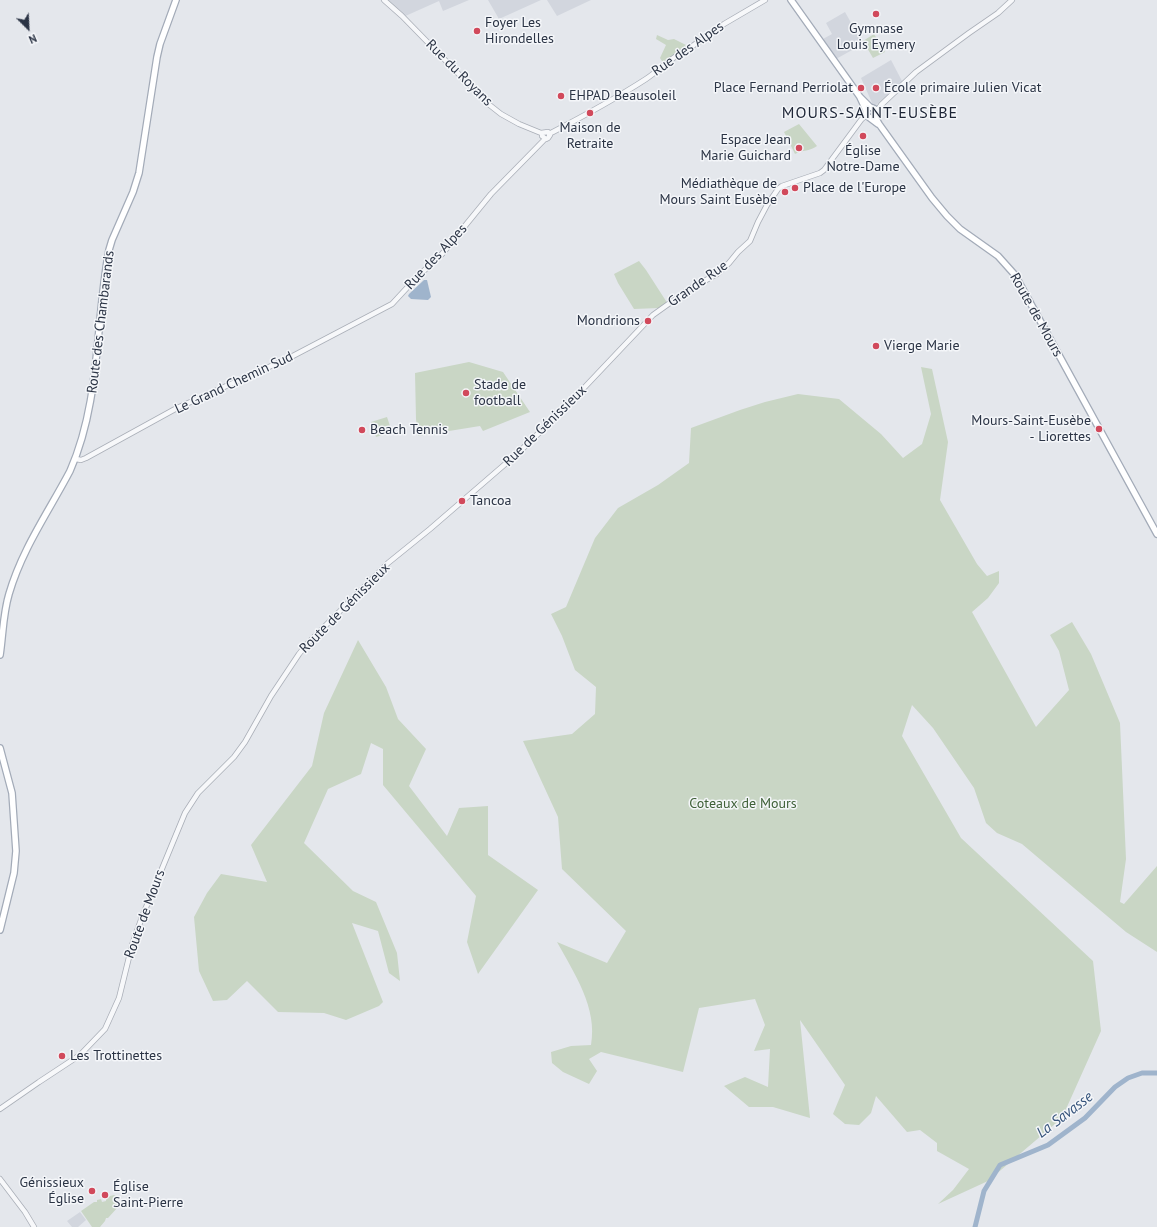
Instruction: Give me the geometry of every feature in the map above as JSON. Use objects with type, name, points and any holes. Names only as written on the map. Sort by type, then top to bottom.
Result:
[{"type":"main road","name":"Route des Chambarands","points":[[0,655],[6,607],[18,569],[28,546],[76,459],[84,430],[91,397],[109,250],[133,192],[139,173],[157,57],[160,44],[176,0]]},
{"type":"main road","points":[[790,0],[871,112]]},
{"type":"main road","name":"Route de Mours","points":[[871,112],[932,198],[947,216],[965,233],[998,256],[1015,275],[1157,534]]},
{"type":"main road","points":[[0,748],[12,793],[16,851],[14,873],[0,930]]},
{"type":"street","name":"Rue du Royans","points":[[384,0],[402,16],[487,103],[501,114],[519,124],[543,133]]},
{"type":"street","name":"Rue des Alpes","points":[[549,134],[609,101],[660,69],[728,22],[765,0]]},
{"type":"street","name":"Grande Rue","points":[[653,315],[688,290],[717,274],[750,241],[767,205],[778,189],[782,186],[824,170],[860,120],[881,105],[921,68],[998,13],[1012,0]]},
{"type":"street","points":[[546,132],[549,134],[548,138],[545,139],[542,136],[543,133],[546,132]]},
{"type":"street","name":"Rue des Alpes","points":[[392,304],[417,277],[442,254],[492,194],[545,139]]},
{"type":"street","name":"Le Grand Chemin Sud","points":[[76,459],[81,460],[86,458],[177,408],[289,358],[392,304]]},
{"type":"street","name":"Rue de Génissieux","points":[[430,529],[518,453],[564,409],[653,315]]},
{"type":"street","points":[[72,467],[86,458]]},
{"type":"street","name":"Route de Génissieux","points":[[271,696],[299,654],[312,638],[387,564],[430,529]]},
{"type":"street","name":"Route de Mours","points":[[0,1109],[80,1055],[105,1029],[119,998],[132,945],[142,917],[185,813],[198,793],[223,769],[240,749],[271,696]]},
{"type":"street","points":[[0,1180],[34,1227]]},
{"type":"shaded area","points":[[386,0],[469,0],[443,11],[439,1],[401,18]]},
{"type":"shaded area","points":[[488,0],[541,0],[499,19]]},
{"type":"shaded area","points":[[547,0],[591,0],[557,16]]},
{"type":"shaded area","points":[[845,12],[863,44],[836,59],[824,43],[823,39],[832,34],[826,23]]},
{"type":"shaded area","points":[[891,60],[902,81],[876,105],[873,105],[861,78]]},
{"type":"shaded area","points":[[80,1212],[86,1220],[78,1227],[72,1227],[67,1221]]},
{"type":"green space","points":[[874,34],[885,52],[873,58],[863,41]]},
{"type":"green space","points":[[657,35],[668,40],[674,39],[686,45],[664,62],[660,58],[666,45],[656,39]]},
{"type":"green space","points":[[799,124],[817,146],[795,154],[784,132]]},
{"type":"green space","points":[[639,261],[666,301],[666,303],[659,308],[634,309],[614,274]]},
{"type":"green space","name":"Stade de football","points":[[469,362],[503,372],[530,412],[483,431],[480,426],[418,436],[415,373]]},
{"type":"green space","name":"Coteaux de Mours","points":[[921,367],[932,369],[948,442],[940,500],[977,564],[987,576],[999,571],[999,583],[988,598],[972,612],[1036,727],[1069,690],[1059,651],[1050,635],[1072,622],[1091,654],[1120,723],[1126,859],[1120,902],[1124,904],[1157,866],[1157,952],[1126,932],[1022,844],[997,833],[986,823],[974,788],[933,728],[912,705],[902,736],[961,838],[1093,961],[1101,1031],[1062,1118],[988,1181],[938,1204],[953,1190],[969,1169],[937,1151],[937,1143],[920,1130],[907,1132],[876,1096],[871,1113],[859,1125],[845,1124],[833,1114],[845,1085],[800,1020],[810,1118],[773,1107],[749,1107],[724,1086],[745,1077],[768,1087],[770,1049],[754,1051],[765,1025],[755,999],[699,1008],[683,1072],[601,1052],[589,1059],[597,1071],[589,1084],[563,1072],[552,1063],[551,1052],[571,1046],[591,1045],[592,1031],[588,1004],[583,991],[557,942],[607,963],[626,931],[562,869],[558,817],[523,741],[572,734],[595,714],[596,687],[575,670],[562,636],[551,614],[566,607],[595,538],[618,508],[658,485],[689,463],[691,428],[765,402],[798,394],[839,399],[881,434],[903,458],[922,444],[931,414]]},
{"type":"green space","points":[[387,417],[392,432],[376,437],[371,422]]},
{"type":"green space","points":[[358,640],[386,687],[398,719],[426,749],[409,786],[447,836],[459,808],[488,806],[488,855],[538,890],[478,974],[467,942],[476,896],[383,785],[383,749],[371,743],[361,774],[328,789],[304,843],[353,891],[376,902],[397,953],[400,981],[389,973],[378,931],[352,923],[383,1002],[379,1006],[346,1020],[324,1013],[278,1012],[247,981],[227,1000],[213,1001],[199,971],[194,917],[207,893],[221,874],[267,882],[251,845],[312,766],[324,713]]},
{"type":"green space","points":[[116,1196],[119,1206],[108,1218],[106,1218],[100,1227],[92,1227],[81,1211],[94,1202],[97,1202],[97,1200],[101,1199],[102,1202],[106,1201],[106,1197]]},
{"type":"water","points":[[424,280],[427,280],[431,297],[428,300],[411,299],[408,296],[409,294]]},
{"type":"waterway","name":"La Savasse","points":[[975,1227],[984,1191],[1000,1165],[1048,1145],[1085,1118],[1115,1087],[1128,1078],[1142,1073],[1157,1073]]},
{"type":"place","name":"Gymnase Louis Eymery","points":[[876,14]]},
{"type":"place","name":"Foyer Les Hirondelles","points":[[477,31]]},
{"type":"place","name":"Place Fernand Perriolat","points":[[861,88]]},
{"type":"place","name":"École primaire Julien Vicat","points":[[876,88]]},
{"type":"place","name":"EHPAD Beausoleil","points":[[561,96]]},
{"type":"place","name":"Maison de Retraite","points":[[590,113]]},
{"type":"place","name":"Église Notre-Dame","points":[[863,136]]},
{"type":"place","name":"Espace Jean Marie Guichard","points":[[799,148]]},
{"type":"place","name":"Place de l'Europe","points":[[795,188]]},
{"type":"place","name":"Médiathèque de Mours Saint Eusèbe","points":[[785,192]]},
{"type":"place","name":"Mondrions","points":[[648,321]]},
{"type":"place","name":"Vierge Marie","points":[[876,346]]},
{"type":"place","name":"Stade de football","points":[[466,393]]},
{"type":"place","name":"Mours-Saint-Eusèbe - Liorettes","points":[[1099,429]]},
{"type":"place","name":"Beach Tennis","points":[[362,430]]},
{"type":"place","name":"Tancoa","points":[[462,501]]},
{"type":"place","name":"Les Trottinettes","points":[[62,1056]]},
{"type":"place","name":"Génissieux Église","points":[[92,1191]]},
{"type":"place","name":"Église Saint-Pierre","points":[[105,1195]]},
{"type":"district","name":"MOURS-SAINT-EUSÈBE","points":[[870,113]]}]
